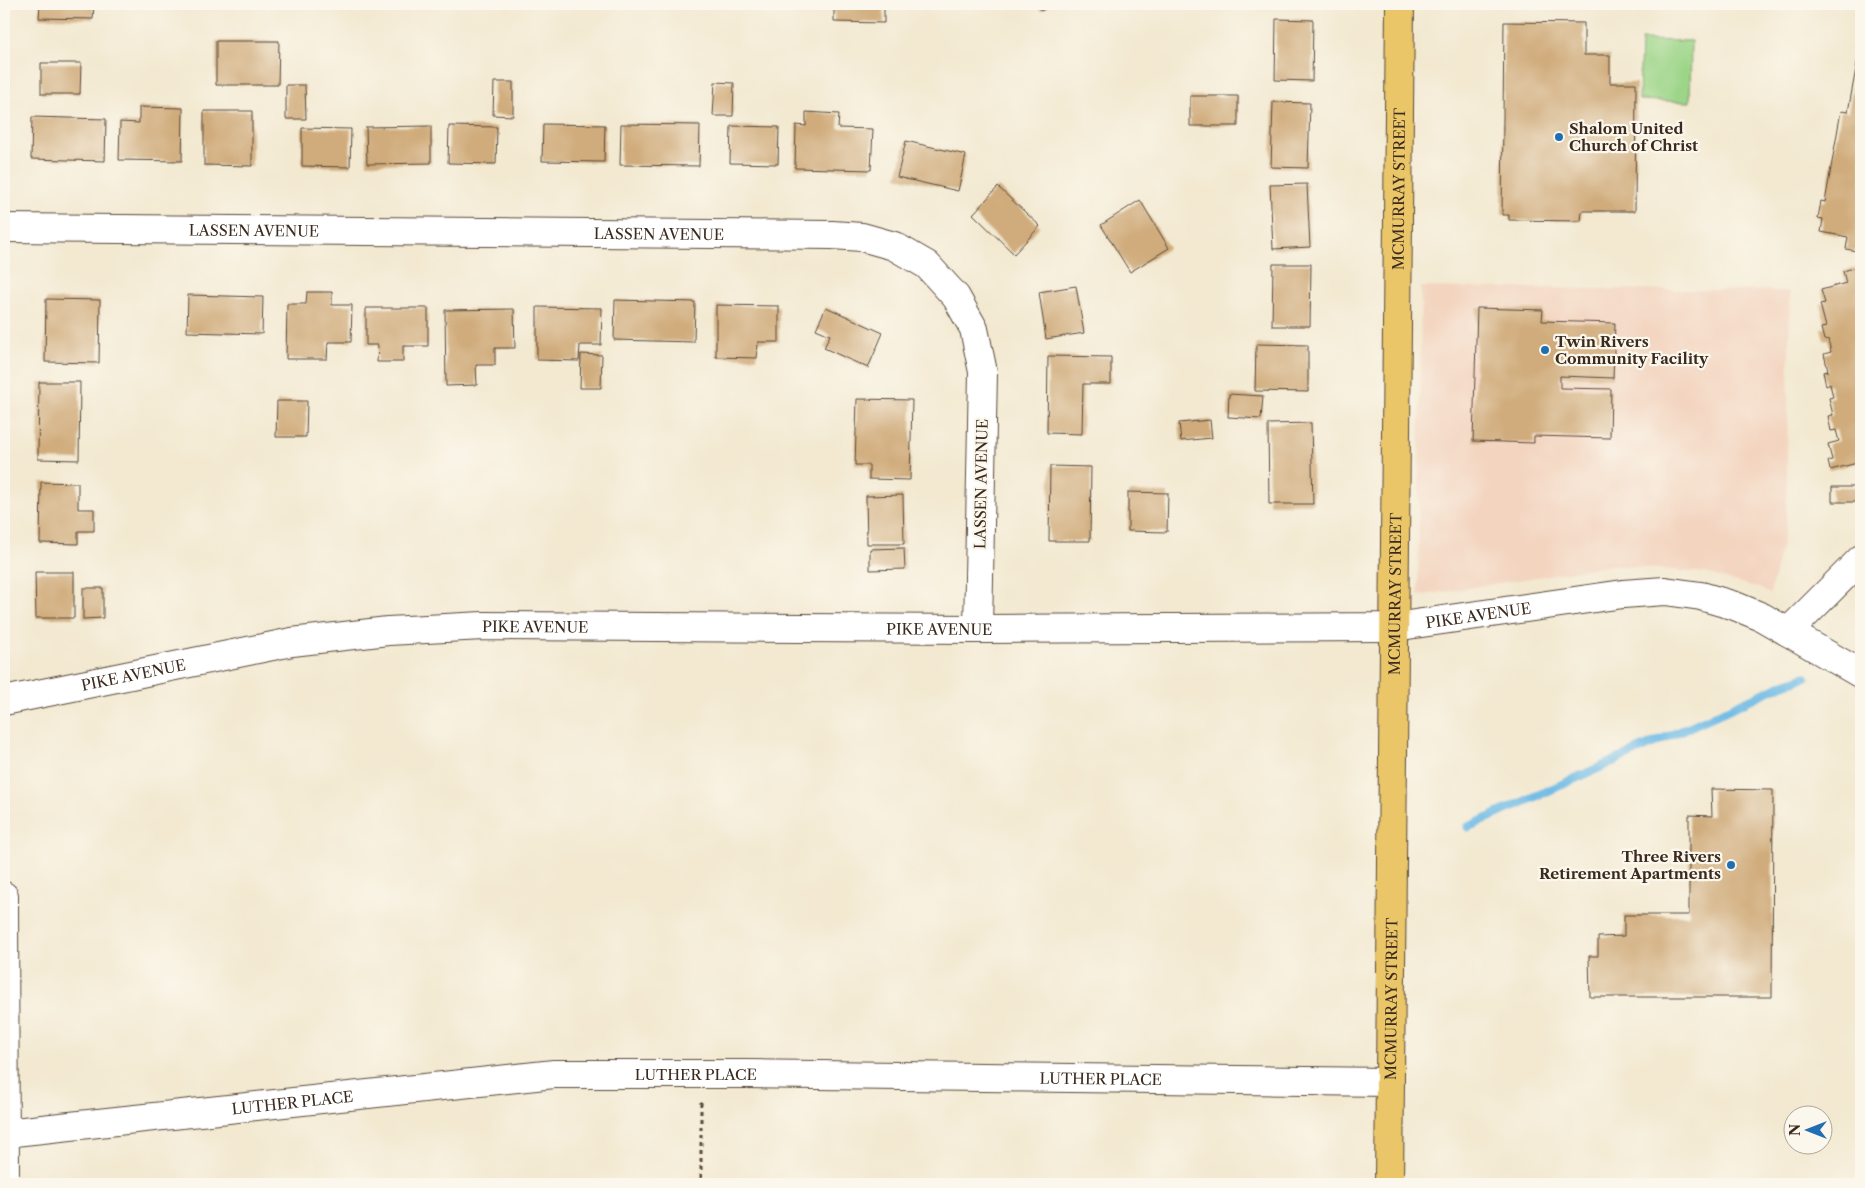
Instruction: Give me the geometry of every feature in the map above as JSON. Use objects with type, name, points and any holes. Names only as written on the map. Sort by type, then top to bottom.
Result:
[{"type":"main road","name":"MCMURRAY STREET","points":[[1389,1184],[1400,4]]},
{"type":"street","name":"LASSEN AVENUE","points":[[4,228],[832,235],[862,237],[894,246],[927,265],[956,297],[974,329],[983,372],[978,629]]},
{"type":"street","points":[[1788,632],[1861,559]]},
{"type":"street","name":"PIKE AVENUE","points":[[4,701],[292,642],[388,631],[483,626],[978,629],[1394,627],[1624,594],[1665,591],[1701,596],[1735,606],[1788,632],[1861,674]]},
{"type":"street","points":[[4,896],[5,1184]]},
{"type":"street","name":"LUTHER PLACE","points":[[5,1133],[554,1074],[744,1074],[1390,1082]]},
{"type":"path","points":[[701,1102],[701,1184]]},
{"type":"shaded area","points":[[1421,287],[1790,291],[1786,526],[1770,594],[1761,589],[1706,573],[1612,565],[1418,596]]},
{"type":"green space","points":[[1641,40],[1691,41],[1690,102],[1639,100]]},
{"type":"building","points":[[40,4],[94,4],[93,19],[39,18]]},
{"type":"building","points":[[834,4],[884,4],[884,23],[834,22]]},
{"type":"building","points":[[1036,4],[1052,4],[1041,11]]},
{"type":"building","points":[[1276,19],[1313,20],[1312,81],[1275,80]]},
{"type":"building","name":"Shalom United Church of Christ","points":[[1504,22],[1584,23],[1584,55],[1610,55],[1610,83],[1636,83],[1635,211],[1582,211],[1581,221],[1509,220],[1509,215],[1502,215]]},
{"type":"building","points":[[216,41],[279,41],[278,85],[216,85]]},
{"type":"building","points":[[1860,47],[1861,252],[1846,249],[1848,237],[1821,232],[1823,219],[1818,218],[1821,201],[1825,202],[1841,111],[1848,112]]},
{"type":"building","points":[[41,63],[81,63],[80,94],[41,94]]},
{"type":"building","points":[[494,82],[513,82],[513,116],[493,115]]},
{"type":"building","points":[[715,82],[734,83],[733,116],[713,116]]},
{"type":"building","points":[[286,85],[305,85],[306,119],[286,119]]},
{"type":"building","points":[[1190,96],[1238,96],[1238,126],[1190,126]]},
{"type":"building","points":[[1273,102],[1310,103],[1308,168],[1271,167]]},
{"type":"building","points":[[139,107],[183,108],[182,161],[119,160],[120,122],[139,123]]},
{"type":"building","points":[[204,111],[252,111],[252,166],[204,165]]},
{"type":"building","points":[[806,112],[839,114],[838,128],[873,129],[871,170],[795,168],[796,125],[806,126]]},
{"type":"building","points":[[32,117],[106,119],[105,161],[31,159]]},
{"type":"building","points":[[543,124],[605,125],[604,162],[542,161]]},
{"type":"building","points":[[621,124],[700,125],[699,166],[620,165]]},
{"type":"building","points":[[431,126],[431,163],[367,164],[366,127]]},
{"type":"building","points":[[449,126],[497,127],[496,164],[448,163]]},
{"type":"building","points":[[731,126],[779,127],[778,164],[730,163]]},
{"type":"building","points":[[302,128],[351,129],[350,167],[302,166]]},
{"type":"building","points":[[906,141],[966,155],[958,191],[897,177]]},
{"type":"building","points":[[1307,184],[1310,247],[1273,249],[1270,185]]},
{"type":"building","points":[[998,187],[1040,226],[1014,254],[973,214]]},
{"type":"building","points":[[1140,200],[1169,248],[1130,272],[1101,225]]},
{"type":"building","points":[[1273,264],[1311,264],[1310,326],[1272,326]]},
{"type":"building","points":[[1861,266],[1861,462],[1830,470],[1828,461],[1832,460],[1828,444],[1839,441],[1836,430],[1831,431],[1828,416],[1833,415],[1829,398],[1833,397],[1830,384],[1826,386],[1823,372],[1828,371],[1824,354],[1831,352],[1828,339],[1824,340],[1821,328],[1826,327],[1820,304],[1825,303],[1821,290],[1846,283],[1843,271]]},
{"type":"building","points":[[1076,286],[1084,333],[1046,339],[1039,292]]},
{"type":"building","points":[[307,292],[332,292],[332,305],[352,305],[351,342],[328,342],[327,359],[286,359],[287,304],[306,304]]},
{"type":"building","points":[[188,295],[263,297],[262,334],[187,332]]},
{"type":"building","points":[[46,299],[100,300],[99,363],[45,362]]},
{"type":"building","points":[[615,300],[695,302],[694,342],[614,340]]},
{"type":"building","points":[[716,305],[779,306],[779,342],[758,342],[757,358],[716,357]]},
{"type":"building","points":[[537,307],[602,308],[601,345],[580,345],[579,361],[537,360]]},
{"type":"building","points":[[826,307],[883,333],[868,368],[824,348],[830,335],[816,329]]},
{"type":"building","points":[[366,308],[428,308],[428,346],[403,346],[403,362],[377,362],[378,345],[366,345]]},
{"type":"building","name":"Twin Rivers Community Facility","points":[[1477,308],[1543,310],[1542,321],[1615,323],[1613,378],[1560,376],[1560,388],[1611,389],[1610,438],[1534,436],[1534,443],[1473,441]]},
{"type":"building","points":[[514,309],[515,348],[495,348],[495,365],[476,365],[477,385],[446,386],[445,310]]},
{"type":"building","points":[[1256,344],[1308,345],[1308,392],[1255,391]]},
{"type":"building","points":[[581,354],[602,355],[601,388],[580,388]]},
{"type":"building","points":[[1048,356],[1111,357],[1111,384],[1083,384],[1082,434],[1047,433]]},
{"type":"building","points":[[39,382],[80,382],[79,460],[38,459]]},
{"type":"building","points":[[1229,394],[1263,396],[1261,419],[1228,417]]},
{"type":"building","points":[[857,399],[912,400],[910,480],[869,479],[869,465],[855,465]]},
{"type":"building","points":[[277,401],[307,401],[306,437],[276,437]]},
{"type":"building","points":[[1210,420],[1212,438],[1181,441],[1179,423]]},
{"type":"building","points":[[1311,423],[1313,504],[1269,504],[1268,424]]},
{"type":"building","points":[[1050,466],[1091,467],[1090,541],[1049,541]]},
{"type":"building","points":[[41,482],[78,483],[78,509],[94,509],[94,531],[78,531],[78,544],[40,543]]},
{"type":"building","points":[[1832,487],[1855,487],[1856,502],[1832,502]]},
{"type":"building","points":[[1128,492],[1168,493],[1167,532],[1128,531]]},
{"type":"building","points":[[903,495],[904,544],[867,544],[866,496]]},
{"type":"building","points":[[904,548],[905,569],[870,570],[870,549]]},
{"type":"building","points":[[35,572],[74,572],[74,618],[36,618]]},
{"type":"building","points":[[83,588],[103,588],[103,618],[83,619]]},
{"type":"building","name":"Three Rivers Retirement Apartments","points":[[1711,789],[1773,790],[1772,997],[1590,997],[1589,956],[1598,956],[1598,937],[1624,936],[1624,915],[1689,915],[1689,815],[1712,816]]},
{"type":"waterway","points":[[1468,827],[1782,685],[1805,677]]},
{"type":"place","name":"Shalom United Church of Christ","points":[[1559,137]]},
{"type":"place","name":"Twin Rivers Community Facility","points":[[1545,350]]},
{"type":"place","name":"Three Rivers Retirement Apartments","points":[[1731,865]]}]
